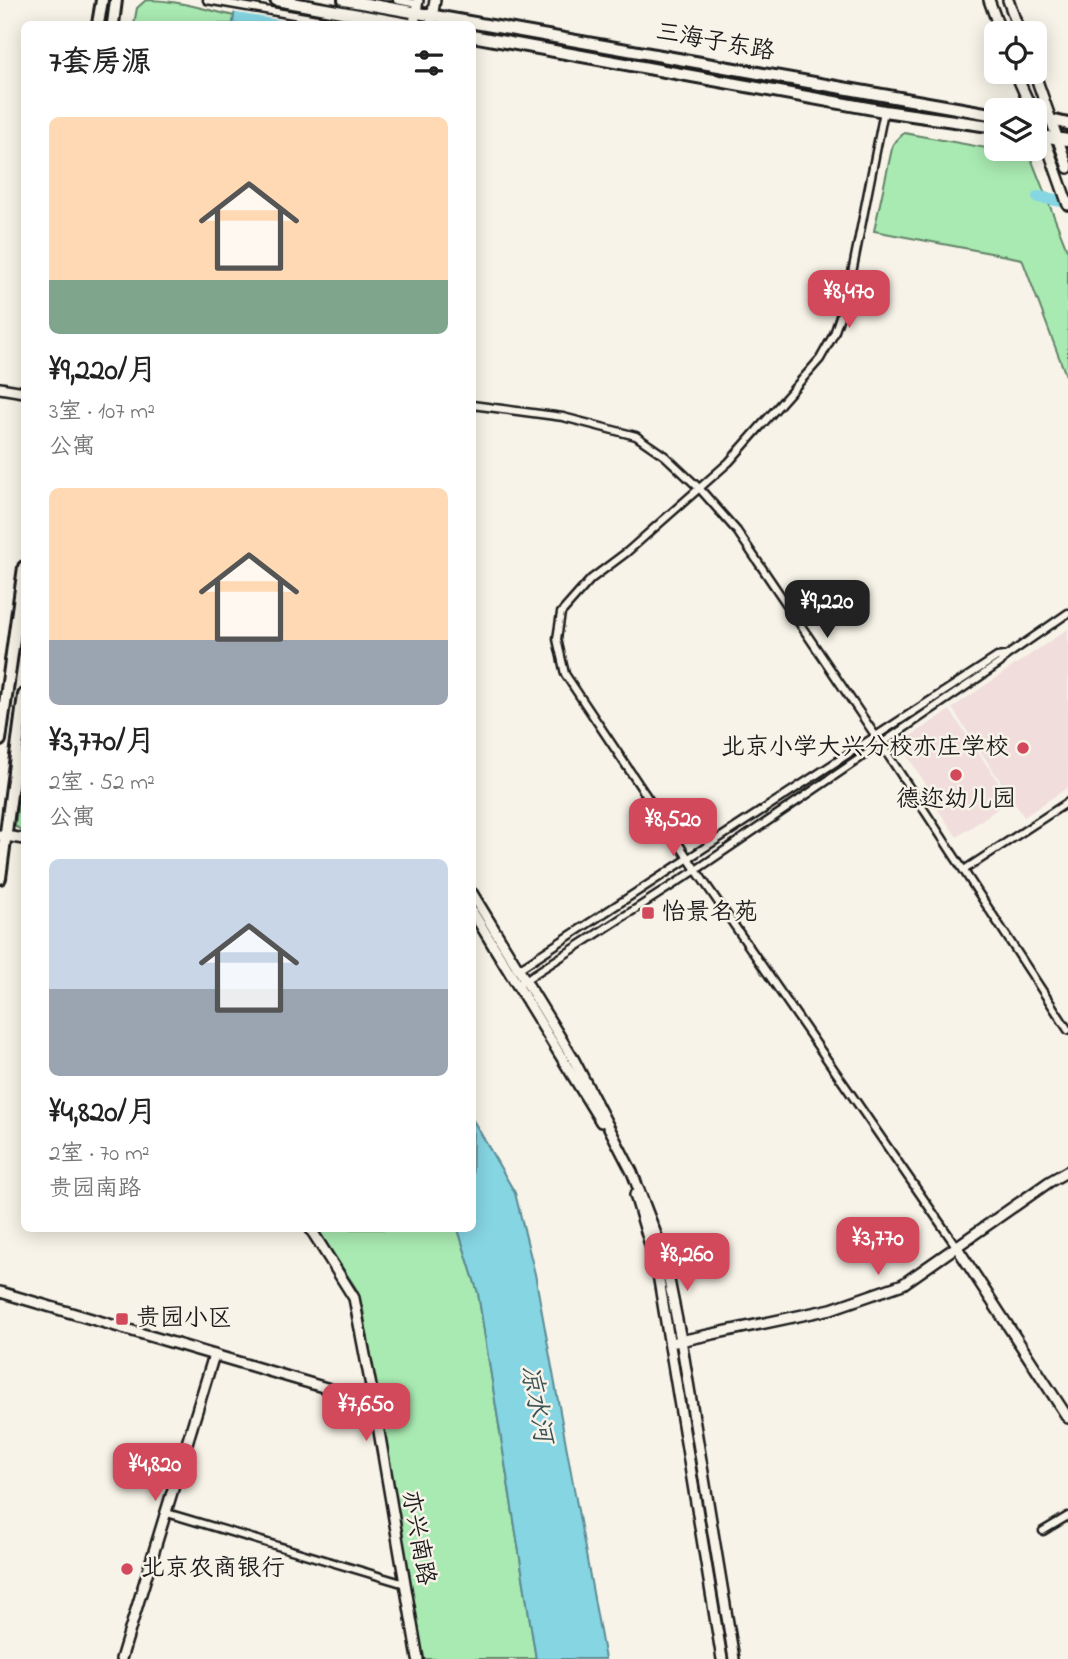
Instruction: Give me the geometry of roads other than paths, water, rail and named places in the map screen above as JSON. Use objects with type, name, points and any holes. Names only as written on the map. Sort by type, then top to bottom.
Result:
[{"type":"main road","points":[[99,21],[102,0]]},
{"type":"main road","points":[[113,21],[116,0]]},
{"type":"main road","points":[[276,0],[306,5],[319,15],[378,21]]},
{"type":"main road","name":"三海子东路","points":[[344,0],[416,10],[431,20]]},
{"type":"main road","name":"三海子东路","points":[[476,28],[984,113]]},
{"type":"main road","name":"三海子东路","points":[[476,37],[884,111],[984,125]]},
{"type":"main road","points":[[1051,120],[1068,124]]},
{"type":"main road","points":[[0,740],[21,589]]},
{"type":"main road","points":[[0,878],[3,836],[21,715]]},
{"type":"street","points":[[207,0],[319,15],[337,21]]},
{"type":"street","points":[[397,0],[416,10]]},
{"type":"street","points":[[431,20],[435,0]]},
{"type":"street","points":[[989,0],[997,21]]},
{"type":"street","points":[[1007,0],[1015,21]]},
{"type":"street","points":[[1038,84],[1051,120],[1062,139],[1068,169]]},
{"type":"street","points":[[884,111],[848,293],[834,334],[820,359],[775,413],[701,489],[628,552],[591,579],[561,613],[557,639],[565,674],[696,870],[956,1246],[1068,1418]]},
{"type":"street","points":[[1047,119],[1051,120]]},
{"type":"street","points":[[1047,152],[1068,205]]},
{"type":"street","points":[[0,388],[21,392]]},
{"type":"street","points":[[476,406],[563,417],[636,436],[665,456],[701,489],[737,531],[881,744],[1068,1030]]},
{"type":"street","points":[[518,985],[696,870],[1000,663],[1068,613]]},
{"type":"street","points":[[511,975],[875,735],[997,657],[1006,656]]},
{"type":"street","points":[[964,870],[1068,802]]},
{"type":"street","points":[[3,836],[21,839]]},
{"type":"street","points":[[476,899],[575,1060],[632,1172],[664,1255],[681,1340],[734,1659]]},
{"type":"street","points":[[476,918],[609,1137],[632,1185],[657,1268],[722,1659]]},
{"type":"street","points":[[670,1343],[831,1310],[903,1284],[1068,1171]]},
{"type":"street","name":"亦兴南路","points":[[313,1232],[354,1298],[418,1659]]},
{"type":"street","points":[[0,1292],[374,1402]]},
{"type":"street","points":[[121,1659],[214,1355]]},
{"type":"street","points":[[167,1513],[405,1584]]},
{"type":"street","points":[[1042,1531],[1068,1516]]},
{"type":"water","points":[[236,0],[303,0],[300,21],[233,21]]},
{"type":"water","name":"凉水河","points":[[476,1125],[515,1193],[535,1274],[605,1659],[536,1659],[478,1293],[459,1232],[476,1232]]},
{"type":"waterway","points":[[1038,197],[1068,202]]},
{"type":"place","name":"北京小学大兴分校亦庄学校","points":[[1023,748]]},
{"type":"place","name":"德迩幼儿园","points":[[956,775]]},
{"type":"place","name":"怡景名苑","points":[[648,913]]},
{"type":"place","name":"贵园小区","points":[[122,1319]]},
{"type":"place","name":"北京农商银行","points":[[127,1569]]}]
